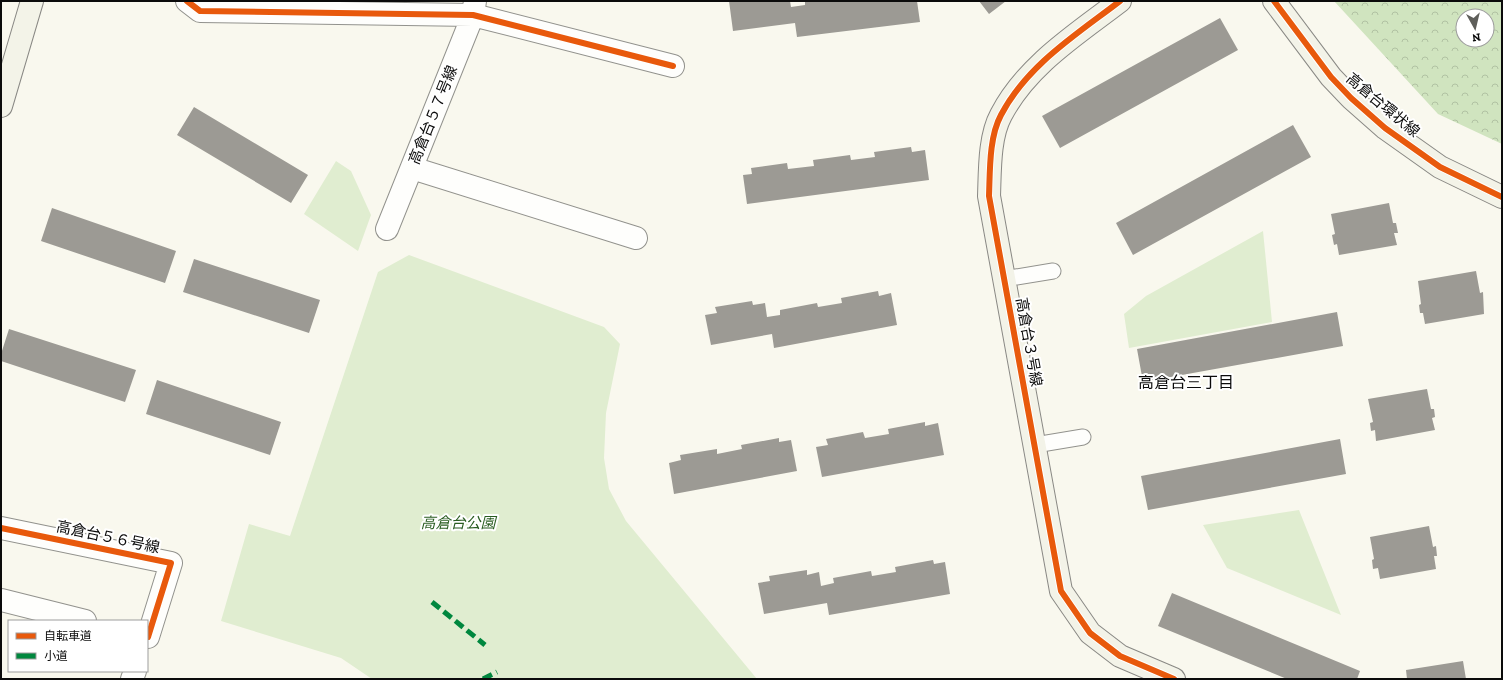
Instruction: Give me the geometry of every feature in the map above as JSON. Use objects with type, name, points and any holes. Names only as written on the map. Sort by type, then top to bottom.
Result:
[{"type":"street","points":[[1,106],[32,1]]},
{"type":"street","points":[[187,1],[200,11],[474,8],[673,66]]},
{"type":"street","name":"高倉台３号線","points":[[1120,1],[1047,58],[1025,79],[1000,116],[990,152],[989,196],[1061,591],[1090,634],[1120,656],[1174,679]]},
{"type":"street","name":"高倉台環状線","points":[[1274,1],[1331,77],[1350,98],[1385,128],[1440,167],[1502,197]]},
{"type":"street","name":"高倉台５７号線","points":[[387,229],[474,8]]},
{"type":"street","points":[[412,168],[636,238]]},
{"type":"street","name":"高倉台５６号線","points":[[1,528],[171,563],[148,635]]},
{"type":"street","points":[[1,600],[80,620]]},
{"type":"lane","points":[[1004,279],[1053,271]]},
{"type":"lane","points":[[1035,445],[1084,437]]},
{"type":"green space","points":[[1334,1],[1502,1],[1502,144],[1438,114]]},
{"type":"green space","points":[[336,161],[351,171],[371,215],[358,251],[304,214]]},
{"type":"green space","points":[[1263,231],[1272,322],[1129,348],[1124,314],[1146,296]]},
{"type":"green space","name":"高倉台公園","points":[[409,255],[604,327],[620,344],[606,413],[604,458],[609,489],[626,521],[757,679],[372,679],[341,658],[221,621],[249,524],[290,536],[378,272]]},
{"type":"green space","points":[[1299,510],[1341,615],[1227,568],[1203,525]]},
{"type":"building","points":[[729,1],[790,1],[791,7],[805,5],[805,1],[917,1],[920,22],[797,37],[795,23],[733,31]]},
{"type":"building","points":[[979,1],[1006,1],[989,14]]},
{"type":"building","points":[[1220,18],[1238,50],[1060,148],[1042,116]]},
{"type":"building","points":[[194,107],[308,175],[291,203],[177,135]]},
{"type":"building","points":[[1293,125],[1311,157],[1133,255],[1116,223]]},
{"type":"building","points":[[911,147],[912,152],[925,150],[929,180],[747,204],[743,175],[752,174],[751,168],[787,163],[788,169],[814,166],[813,160],[850,155],[851,160],[875,157],[874,152]]},
{"type":"building","points":[[1389,203],[1393,223],[1396,223],[1398,233],[1394,233],[1397,245],[1339,255],[1337,244],[1334,245],[1332,235],[1335,234],[1331,214]]},
{"type":"building","points":[[52,208],[176,251],[165,283],[41,241]]},
{"type":"building","points":[[194,259],[320,300],[309,333],[183,292]]},
{"type":"building","points":[[1476,271],[1480,293],[1483,292],[1484,314],[1425,324],[1423,313],[1420,313],[1419,305],[1421,304],[1418,281]]},
{"type":"building","points":[[878,291],[879,296],[891,293],[897,325],[774,348],[772,334],[711,345],[705,315],[717,313],[715,307],[752,301],[753,305],[765,303],[767,317],[780,315],[780,310],[817,303],[818,307],[842,303],[841,298]]},
{"type":"building","points":[[1337,312],[1343,346],[1143,382],[1137,349]]},
{"type":"building","points":[[9,329],[136,370],[125,402],[1,361],[1,354]]},
{"type":"building","points":[[157,380],[281,422],[270,455],[146,414]]},
{"type":"building","points":[[1427,389],[1431,409],[1434,409],[1435,417],[1432,418],[1435,430],[1376,441],[1375,430],[1371,431],[1370,423],[1373,422],[1368,399]]},
{"type":"building","points":[[925,422],[925,426],[938,423],[944,455],[822,477],[816,447],[828,445],[826,439],[863,432],[865,438],[889,434],[888,429]]},
{"type":"building","points":[[779,438],[779,442],[791,440],[797,471],[674,494],[669,463],[681,460],[680,455],[717,449],[717,454],[742,449],[741,445]]},
{"type":"building","points":[[1340,439],[1346,474],[1148,510],[1141,476]]},
{"type":"building","points":[[1429,526],[1433,547],[1436,546],[1437,556],[1434,556],[1436,569],[1380,579],[1378,568],[1373,569],[1372,560],[1374,559],[1370,537]]},
{"type":"building","points":[[933,560],[934,564],[945,562],[950,594],[829,615],[827,603],[764,614],[758,583],[770,581],[769,576],[807,570],[807,575],[819,572],[821,586],[834,583],[833,578],[871,571],[872,576],[896,572],[895,567]]},
{"type":"building","points":[[1172,593],[1360,671],[1357,679],[1287,679],[1158,626]]},
{"type":"building","points":[[1463,661],[1466,679],[1407,679],[1406,670]]},
{"type":"marked path","points":[[432,602],[485,645]]},
{"type":"marked path","points":[[483,679],[497,672]]},
{"type":"cycle path","points":[[187,1],[200,11],[473,15],[673,66]]},
{"type":"cycle path","points":[[1120,1],[1070,38],[1054,52],[1039,66],[1012,97],[1001,115],[994,133],[990,165],[989,196],[1061,591],[1090,633],[1120,656],[1174,679]]},
{"type":"cycle path","points":[[1274,1],[1331,77],[1351,98],[1385,128],[1440,167],[1502,197]]},
{"type":"cycle path","points":[[1,528],[171,563],[148,637]]},
{"type":"district","name":"高倉台三丁目","points":[[1186,382]]}]
